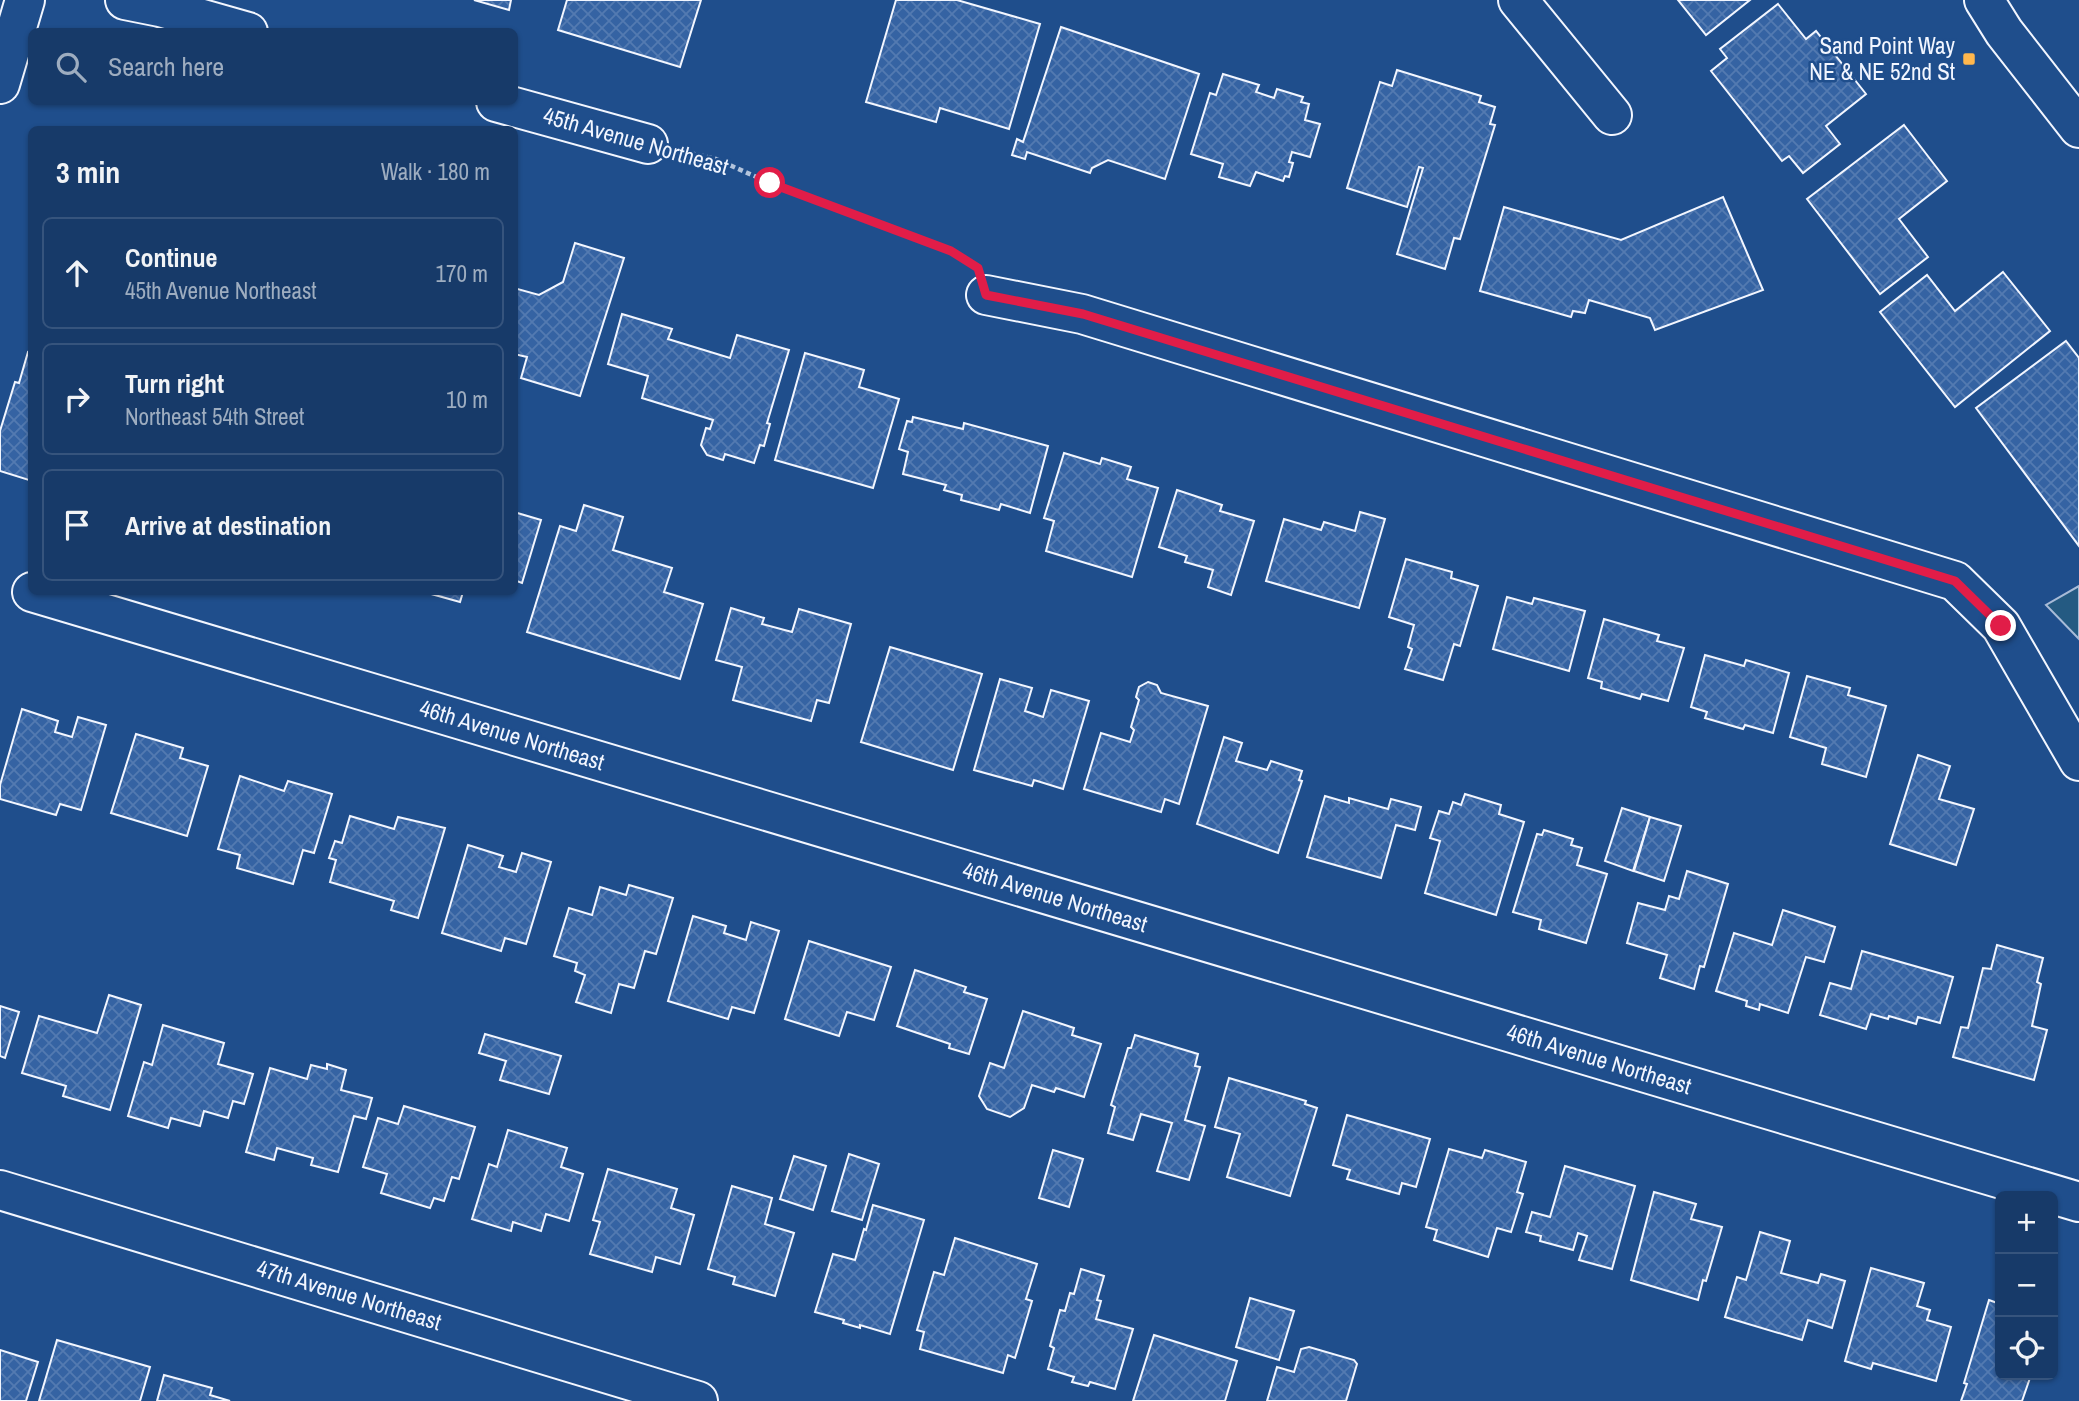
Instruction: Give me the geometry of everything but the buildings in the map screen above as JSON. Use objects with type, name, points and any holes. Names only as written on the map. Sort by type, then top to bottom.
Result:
[{"type":"street","points":[[0,84],[25,0]]},
{"type":"street","points":[[125,0],[234,28]]},
{"type":"street","points":[[1518,0],[1612,115]]},
{"type":"street","points":[[1984,0],[2004,32],[2079,128]]},
{"type":"street","name":"45th Avenue Northeast","points":[[507,105],[648,144]]},
{"type":"street","points":[[986,295],[1083,314],[1955,581],[2001,626],[2079,761]]},
{"type":"street","name":"46th Avenue Northeast","points":[[0,582],[28,591]]},
{"type":"street","name":"46th Avenue Northeast","points":[[42,595],[2079,1202]]},
{"type":"street","name":"47th Avenue Northeast","points":[[0,1190],[698,1401]]},
{"type":"path","name":"45th Avenue Northeast","points":[[648,144],[716,159],[770,183],[951,251],[978,268],[986,295]]},
{"type":"shaded area","points":[[2079,586],[2079,639],[2046,605]]},
{"type":"place","name":"Sand Point Way NE & NE 52nd St","points":[[1969,59]]},
{"type":"route","points":[[770,183],[951,251],[978,268],[986,295],[1083,314],[1955,581],[2001,626]]}]
